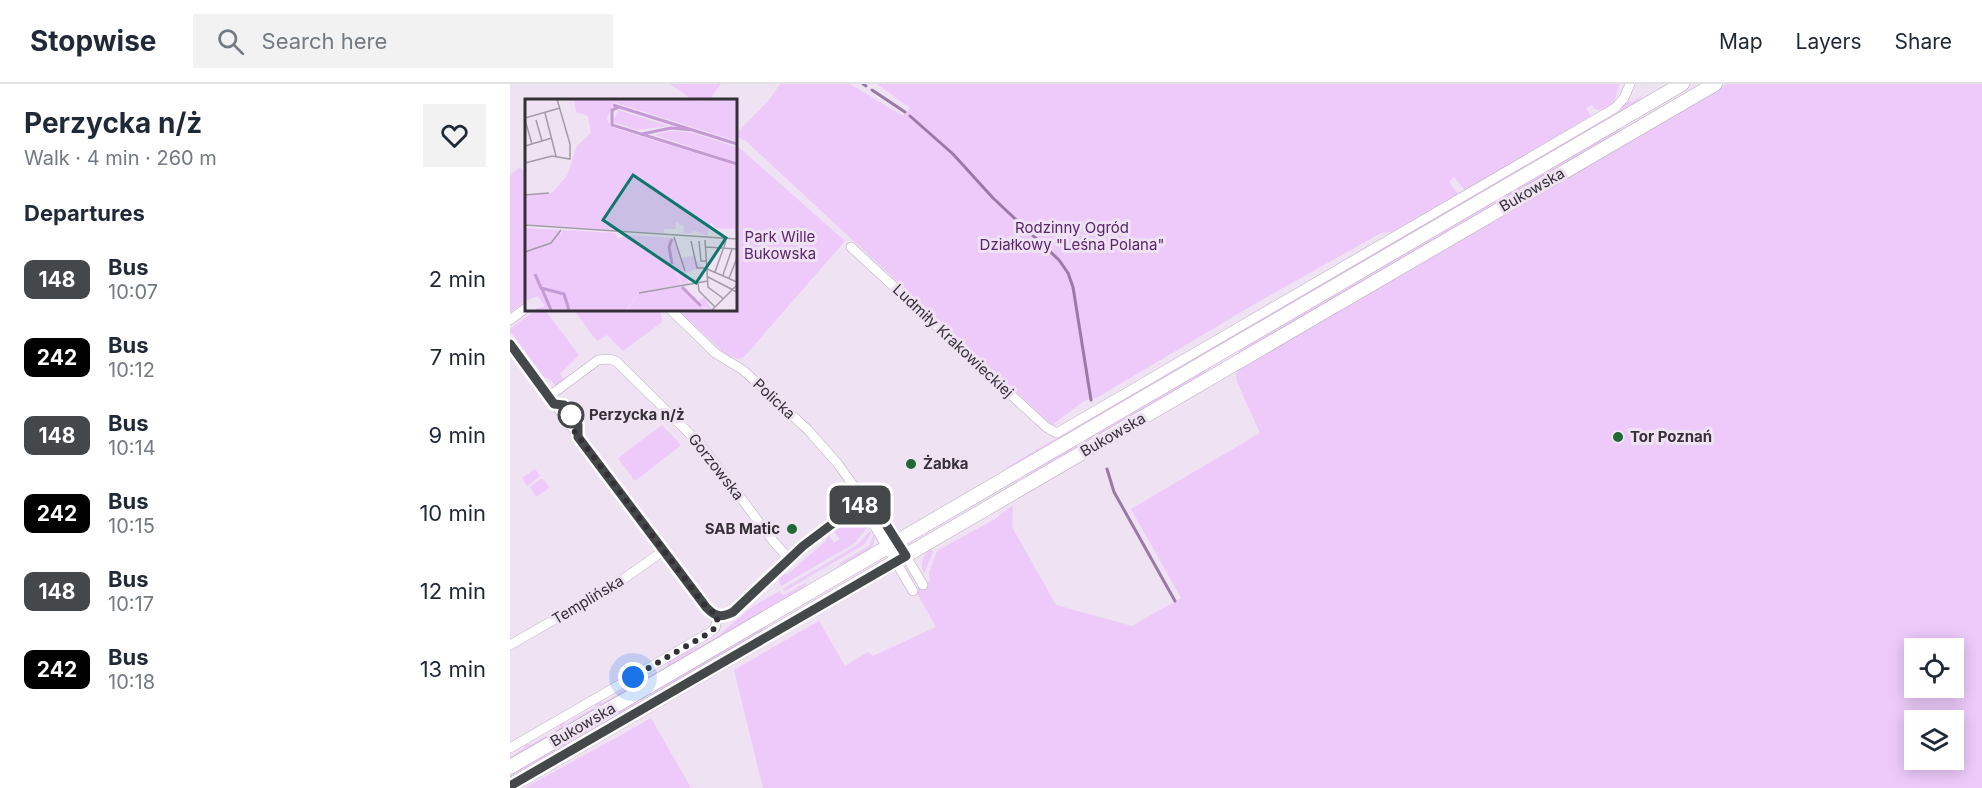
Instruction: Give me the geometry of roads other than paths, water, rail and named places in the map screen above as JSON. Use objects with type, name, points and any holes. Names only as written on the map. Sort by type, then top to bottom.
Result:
[{"type":"main road","name":"Bukowska","points":[[510,767],[1682,84]]},
{"type":"main road","name":"Bukowska","points":[[510,786],[1715,84]]},
{"type":"street","name":"Ludmiły Krakowieckiej","points":[[851,247],[1046,427],[1057,433],[1615,108],[1624,98],[1630,84]]},
{"type":"street","points":[[510,320],[525,309]]},
{"type":"street","name":"Policka","points":[[671,310],[715,353],[743,370],[813,435],[838,464],[867,505],[880,515],[892,545],[901,559]]},
{"type":"street","points":[[510,344],[663,551],[706,607],[718,616],[733,612],[819,533],[856,506],[867,505]]},
{"type":"street","name":"Gorzowska","points":[[548,397],[598,360],[610,358],[617,362],[701,445],[774,543],[789,559]]},
{"type":"street","name":"Templińska","points":[[510,645],[618,583],[663,551]]},
{"type":"street","points":[[901,559],[923,585]]},
{"type":"street","points":[[901,559],[913,591]]},
{"type":"street","name":"Bukowska","points":[[510,748],[715,628],[718,616]]},
{"type":"waterway","points":[[872,90],[905,112]]},
{"type":"waterway","points":[[910,116],[953,154],[993,198],[1059,260],[1068,273],[1073,287],[1091,400]]},
{"type":"waterway","points":[[1107,469],[1114,492],[1175,601]]},
{"type":"place","name":"Perzycka n/ż","points":[[571,415]]},
{"type":"place","name":"Tor Poznań","points":[[1618,437]]},
{"type":"place","name":"Żabka","points":[[911,464]]},
{"type":"place","name":"SAB Matic","points":[[792,529]]},
{"type":"park label","name":"Rodzinny Ogród Działkowy \"Leśna Polana\"","points":[[1072,236]]},
{"type":"park label","name":"Park Wille Bukowska","points":[[780,246]]}]
